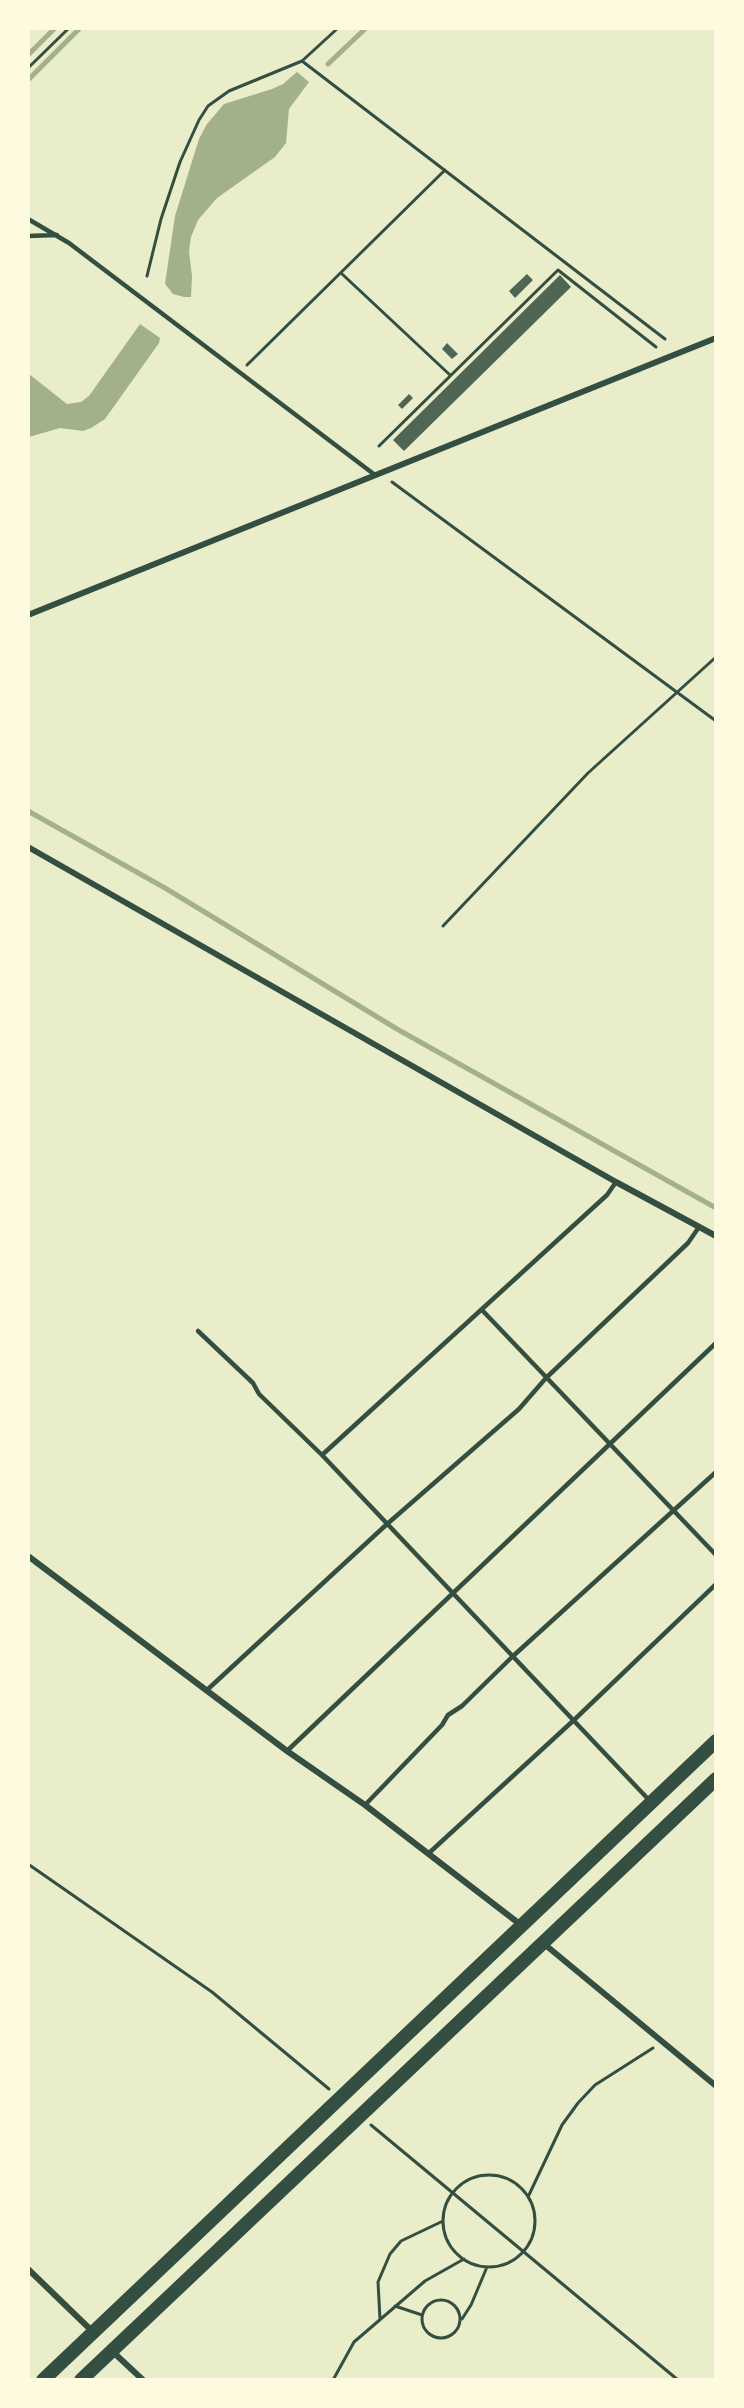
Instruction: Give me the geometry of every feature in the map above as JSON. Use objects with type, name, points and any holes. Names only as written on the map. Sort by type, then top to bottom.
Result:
[{"type":"main road","points":[[43,2379],[716,1740]]},
{"type":"main road","points":[[81,2379],[716,1779]]},
{"type":"street","points":[[28,615],[716,338]]},
{"type":"street","points":[[28,847],[616,1182],[716,1236]]},
{"type":"street","points":[[28,1556],[287,1751],[365,1805],[521,1925]]},
{"type":"street","points":[[543,1943],[716,2086]]},
{"type":"street","points":[[28,2269],[93,2332]]},
{"type":"street","points":[[112,2350],[143,2379]]},
{"type":"lane","points":[[28,219],[57,235],[378,474]]},
{"type":"lane","points":[[28,236],[57,235]]},
{"type":"lane","points":[[322,1455],[608,1195],[616,1182]]},
{"type":"lane","points":[[207,1690],[386,1525],[519,1409],[546,1378],[688,1243],[699,1227]]},
{"type":"lane","points":[[482,1310],[716,1555]]},
{"type":"lane","points":[[198,1331],[253,1383],[259,1394],[322,1455],[651,1802]]},
{"type":"lane","points":[[287,1751],[716,1343]]},
{"type":"lane","points":[[365,1805],[442,1725],[448,1715],[462,1707],[512,1657],[716,1472]]},
{"type":"lane","points":[[429,1853],[574,1720],[716,1584]]},
{"type":"path","points":[[28,68],[69,28]]},
{"type":"path","points":[[147,276],[161,219],[180,162],[208,106],[229,92],[302,61],[338,28]]},
{"type":"path","points":[[302,61],[665,339]]},
{"type":"path","points":[[240,373],[445,170]]},
{"type":"path","points":[[379,446],[558,270],[656,347]]},
{"type":"path","points":[[341,273],[450,375]]},
{"type":"path","points":[[378,474],[716,721]]},
{"type":"path","points":[[443,926],[588,773],[716,657]]},
{"type":"path","points":[[28,1864],[212,1992],[339,2098]]},
{"type":"path","points":[[528,2198],[562,2124],[578,2103],[595,2085],[662,2042]]},
{"type":"path","points":[[360,2116],[678,2379]]},
{"type":"path","points":[[487,2175],[515,2183],[532,2206],[534,2225],[529,2244],[507,2263],[487,2267],[477,2266],[464,2259],[448,2241],[443,2221],[444,2211],[453,2193],[468,2181],[487,2175]]},
{"type":"path","points":[[380,2319],[378,2282],[390,2253],[401,2241],[443,2221]]},
{"type":"path","points":[[333,2379],[354,2342],[425,2281],[464,2259]]},
{"type":"path","points":[[461,2320],[459,2311],[453,2303],[444,2300],[434,2301],[426,2307],[422,2315],[423,2326],[429,2335],[439,2339],[449,2337],[458,2330],[487,2267]]},
{"type":"path","points":[[395,2306],[422,2315]]},
{"type":"shaded area","points":[[297,72],[309,82],[289,109],[286,143],[275,157],[217,198],[198,220],[191,237],[189,251],[192,276],[191,297],[173,294],[165,284],[175,216],[199,139],[207,124],[224,104],[272,89],[283,84]]},
{"type":"shaded area","points":[[140,324],[160,338],[159,343],[105,419],[83,431],[60,428],[29,437],[29,374],[67,404],[81,402],[89,396]]},
{"type":"building","points":[[527,274],[533,280],[515,298],[509,291]]},
{"type":"building","points":[[560,275],[571,287],[404,451],[393,440]]},
{"type":"building","points":[[447,343],[458,354],[452,359],[442,349]]},
{"type":"building","points":[[409,394],[413,398],[402,409],[398,405]]},
{"type":"waterway","points":[[28,55],[55,28]]},
{"type":"waterway","points":[[28,80],[80,28]]},
{"type":"waterway","points":[[328,64],[366,28]]},
{"type":"waterway","points":[[28,811],[165,888],[397,1029],[716,1208]]}]
